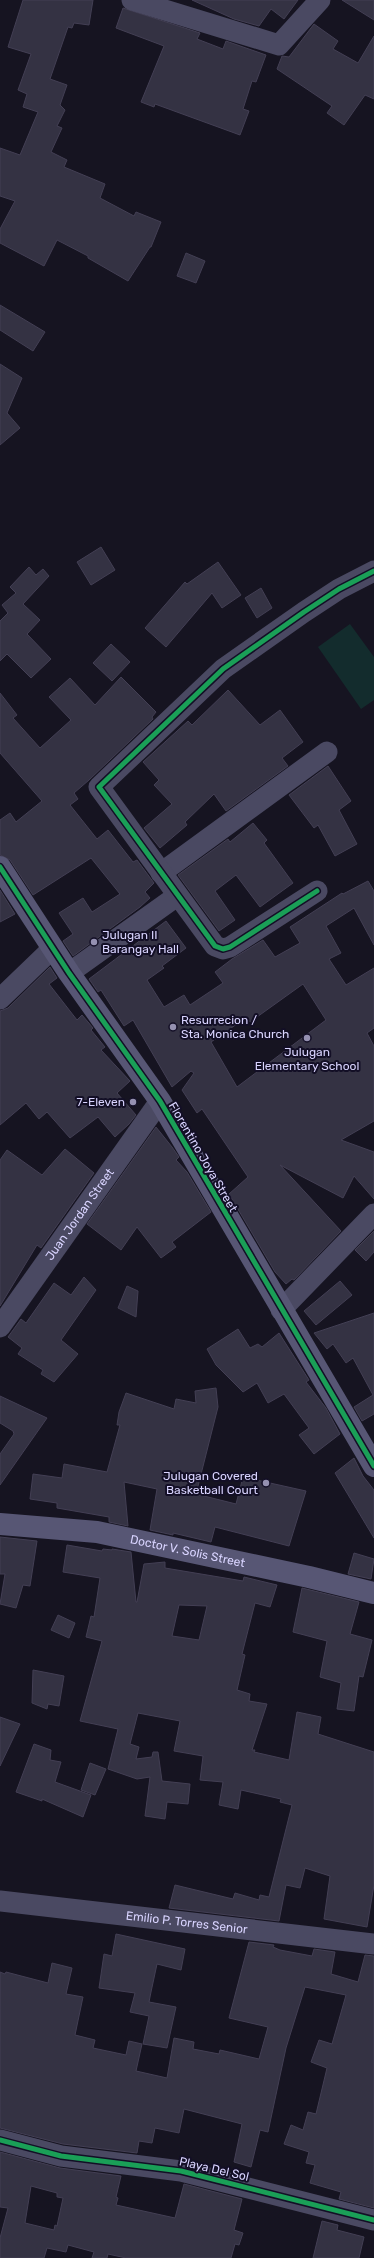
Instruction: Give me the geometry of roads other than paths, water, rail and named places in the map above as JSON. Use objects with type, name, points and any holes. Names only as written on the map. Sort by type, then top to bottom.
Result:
[{"type":"street","points":[[132,0],[279,45],[320,0]]},
{"type":"street","points":[[317,891],[230,947],[222,949],[215,946],[177,896],[99,787],[223,669],[339,589],[374,571]]},
{"type":"street","points":[[161,873],[327,752]]},
{"type":"street","name":"Florentino Joya Street","points":[[0,867],[69,973],[160,1101],[281,1310],[374,1466]]},
{"type":"street","points":[[69,973],[177,896]]},
{"type":"street","points":[[0,999],[53,948]]},
{"type":"street","name":"Juan Jordan Street","points":[[0,1327],[160,1101]]},
{"type":"street","points":[[281,1310],[374,1214]]},
{"type":"street","name":"Doctor V. Solis Street","points":[[0,1524],[97,1532],[309,1577],[374,1593]]},
{"type":"street","name":"Emilio P. Torres Senior","points":[[0,1901],[374,1944]]},
{"type":"street","name":"Playa Del Sol","points":[[0,2140],[61,2156],[181,2171],[374,2220]]},
{"type":"place","name":"Julugan II Barangay Hall","points":[[94,942]]},
{"type":"place","name":"Resurrecion / Sta. Monica Church","points":[[173,1027]]},
{"type":"place","name":"Julugan Elementary School","points":[[307,1038]]},
{"type":"place","name":"7-Eleven","points":[[133,1102]]},
{"type":"place","name":"Julugan Covered Basketball Court","points":[[266,1483]]}]
